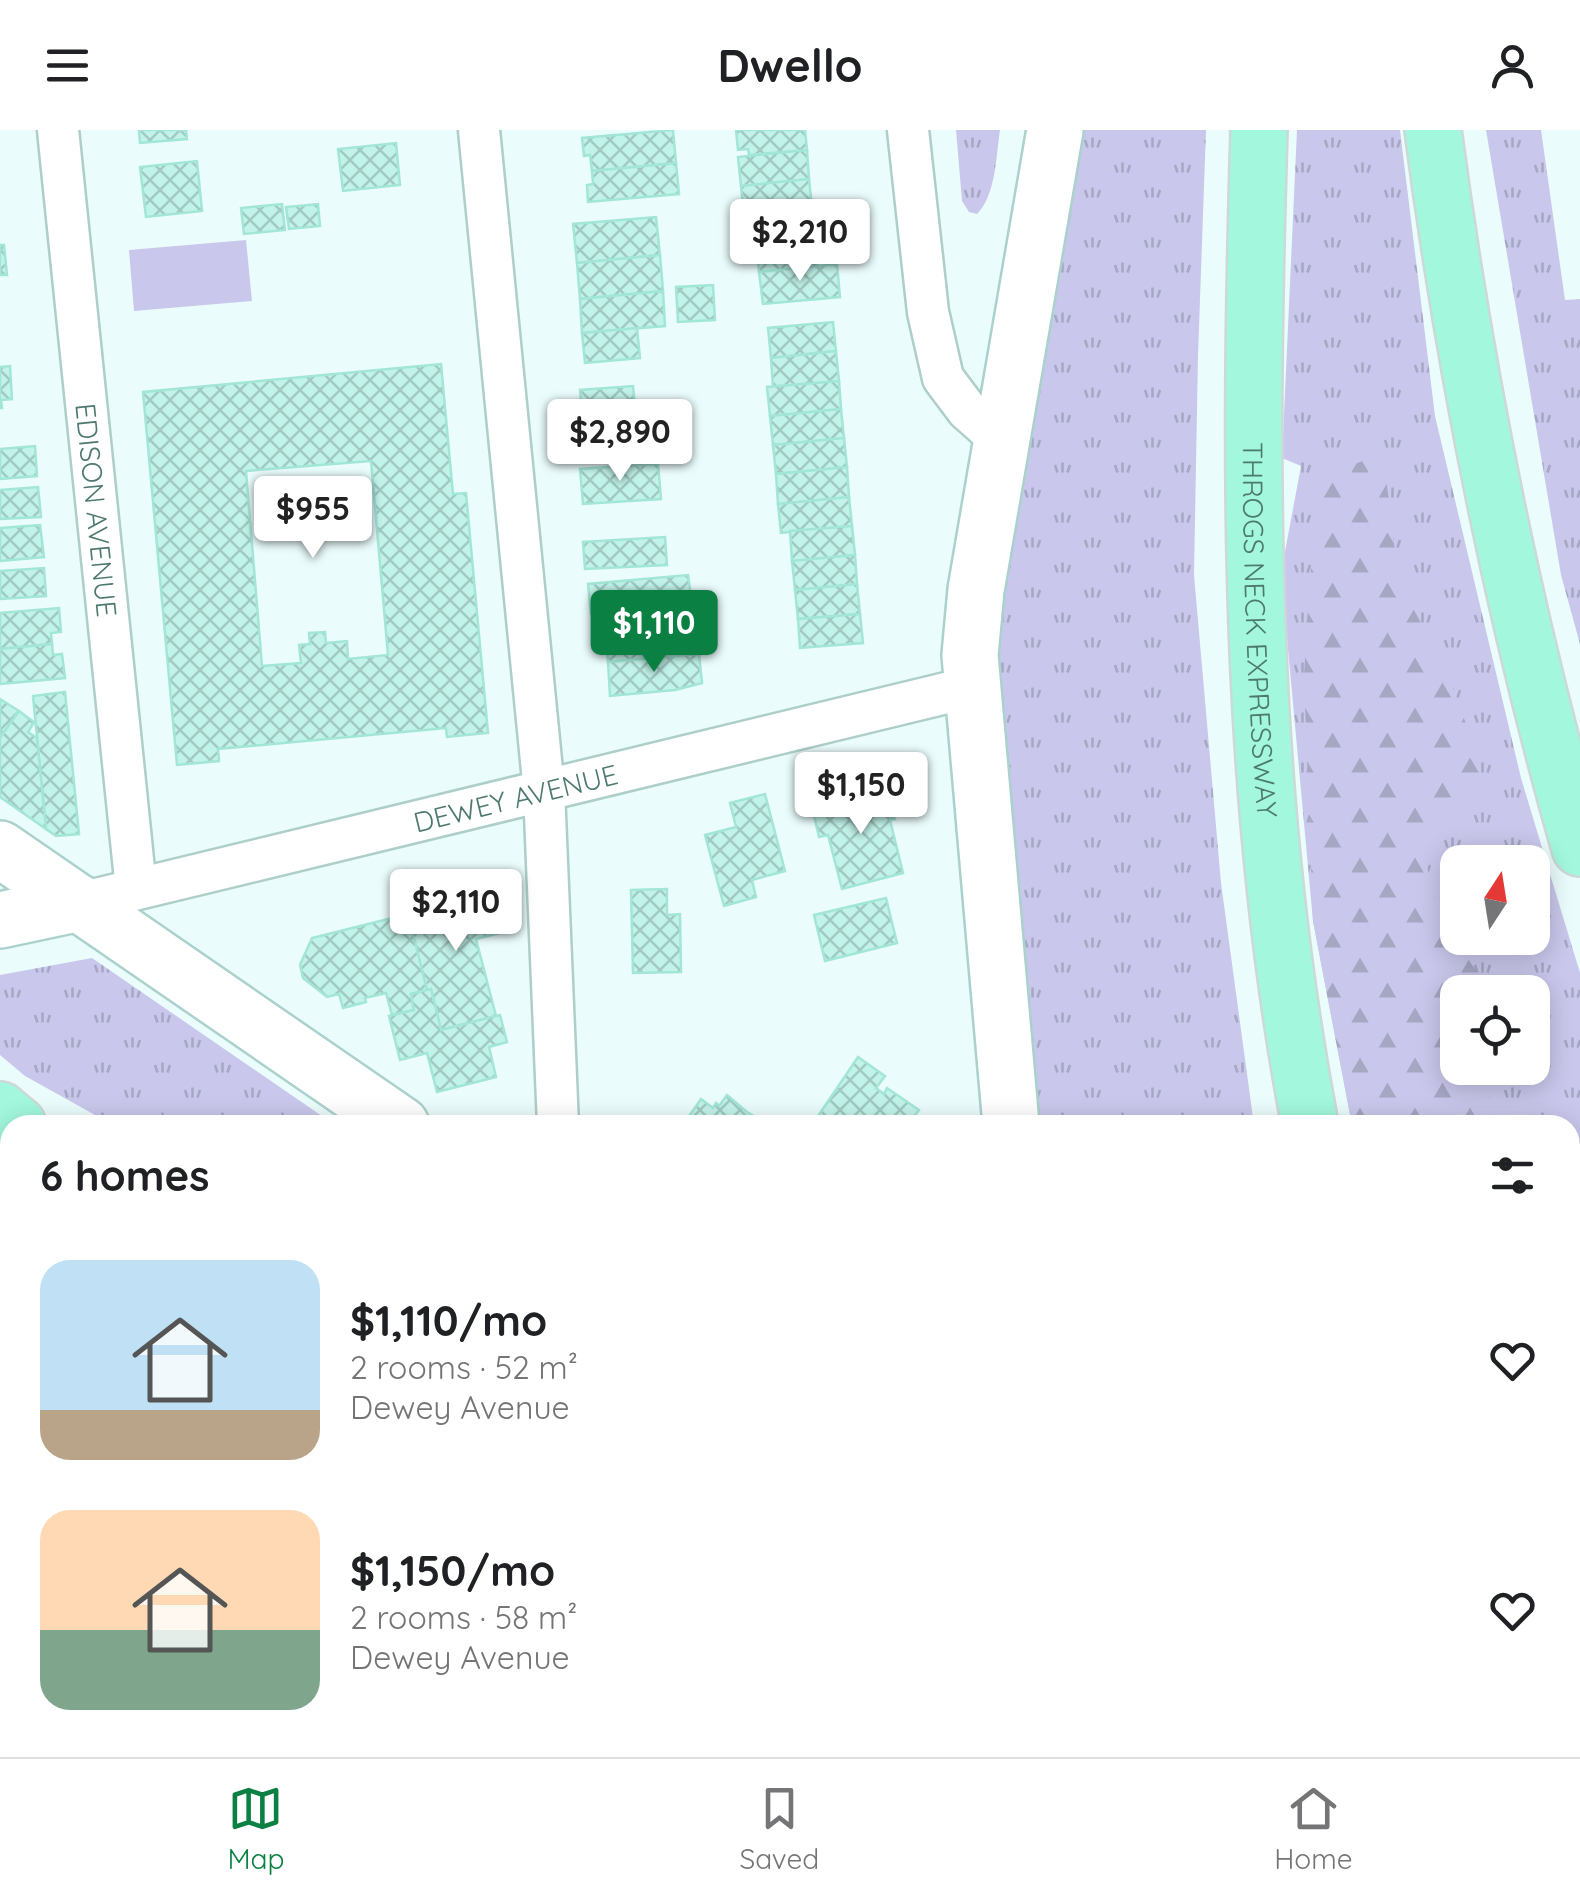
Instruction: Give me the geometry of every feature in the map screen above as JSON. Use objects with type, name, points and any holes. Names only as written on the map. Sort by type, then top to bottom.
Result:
[{"type":"highway","name":"THROGS NECK EXPRESSWAY","points":[[1260,130],[1253,406],[1257,666],[1280,926],[1308,1115]]},
{"type":"highway","points":[[1433,130],[1495,501],[1534,673],[1580,848]]},
{"type":"street","name":"EDISON AVENUE","points":[[58,130],[136,889]]},
{"type":"street","points":[[480,130],[544,791],[558,1115]]},
{"type":"street","points":[[908,130],[928,312],[944,378],[968,410],[1002,441]]},
{"type":"street","points":[[1010,1115],[970,655],[976,590],[1055,130]]},
{"type":"street","name":"DEWEY AVENUE","points":[[0,920],[80,904],[971,687]]},
{"type":"street","points":[[0,850],[386,1115]]},
{"type":"green space","points":[[956,130],[1000,130],[992,186],[977,214],[969,212],[962,201]]},
{"type":"green space","points":[[1083,130],[1206,130],[1194,575],[1221,883],[1253,1115],[1037,1115],[991,629],[1032,426]]},
{"type":"green space","points":[[1297,130],[1400,130],[1435,416],[1521,778],[1541,845],[1440,845],[1440,955],[1550,955],[1550,874],[1580,973],[1580,1115],[1350,1115],[1313,921],[1281,573],[1301,466],[1282,458]]},
{"type":"green space","points":[[1486,130],[1541,130],[1565,300],[1580,299],[1580,644],[1561,575]]},
{"type":"green space","points":[[246,240],[252,301],[134,311],[129,250]]},
{"type":"green space","points":[[1383,454],[1399,583],[1446,668],[1481,766],[1424,855],[1440,919],[1440,955],[1465,955],[1479,975],[1440,975],[1440,1085],[1490,1085],[1489,1115],[1350,1115],[1313,921],[1304,676],[1320,476]]},
{"type":"green space","points":[[92,958],[320,1115],[95,1115],[25,1076],[0,1055],[0,975]]},
{"type":"building","points":[[139,130],[186,130],[187,139],[140,143]]},
{"type":"building","points":[[673,130],[676,163],[592,171],[590,155],[584,156],[582,138]]},
{"type":"building","points":[[736,130],[805,130],[807,150],[749,155],[748,149],[738,150]]},
{"type":"building","points":[[396,143],[400,185],[343,191],[338,149]]},
{"type":"building","points":[[807,150],[809,179],[741,186],[738,157]]},
{"type":"building","points":[[197,161],[202,211],[146,217],[140,167]]},
{"type":"building","points":[[676,163],[679,194],[588,202],[587,185],[593,184],[592,171]]},
{"type":"building","points":[[809,179],[812,208],[744,215],[741,186]]},
{"type":"building","points":[[282,204],[285,230],[244,234],[241,208]]},
{"type":"building","points":[[318,204],[320,226],[289,229],[286,207]]},
{"type":"building","points":[[812,208],[815,237],[757,243],[754,214]]},
{"type":"building","points":[[656,217],[660,255],[577,263],[573,224]]},
{"type":"building","points":[[815,237],[817,267],[759,272],[757,243]]},
{"type":"building","points":[[0,245],[4,245],[7,275],[0,275]]},
{"type":"building","points":[[660,255],[663,291],[580,299],[577,263]]},
{"type":"building","points":[[837,264],[840,297],[763,304],[759,272]]},
{"type":"building","points":[[713,285],[715,320],[678,322],[676,287]]},
{"type":"building","points":[[663,291],[665,326],[582,333],[580,299]]},
{"type":"building","points":[[833,322],[836,351],[771,358],[768,328]]},
{"type":"building","points":[[637,328],[640,358],[585,363],[582,333]]},
{"type":"building","points":[[836,351],[839,381],[773,387],[771,358]]},
{"type":"building","points":[[441,364],[453,494],[466,493],[488,733],[447,737],[446,728],[218,749],[219,761],[177,765],[143,392]],"holes":[[[371,461],[388,655],[348,659],[347,641],[326,643],[325,632],[309,633],[310,644],[299,645],[301,663],[262,666],[246,471]]]},
{"type":"building","points":[[10,366],[12,399],[1,400],[0,408],[0,367]]},
{"type":"building","points":[[839,381],[841,409],[770,416],[767,387]]},
{"type":"building","points":[[633,386],[638,439],[580,443],[580,390]]},
{"type":"building","points":[[841,409],[844,438],[773,445],[770,416]]},
{"type":"building","points":[[844,438],[847,467],[776,474],[773,445]]},
{"type":"building","points":[[35,446],[37,476],[0,479],[0,449]]},
{"type":"building","points":[[658,464],[661,499],[583,504],[580,469]]},
{"type":"building","points":[[847,467],[849,497],[778,504],[776,474]]},
{"type":"building","points":[[38,487],[41,517],[0,519],[0,490]]},
{"type":"building","points":[[849,497],[852,526],[781,533],[778,504]]},
{"type":"building","points":[[40,525],[44,557],[0,561],[0,528]]},
{"type":"building","points":[[852,526],[855,555],[792,561],[790,531]]},
{"type":"building","points":[[665,537],[667,565],[585,569],[583,542]]},
{"type":"building","points":[[855,555],[857,584],[795,590],[792,561]]},
{"type":"building","points":[[44,568],[46,596],[0,599],[0,571]]},
{"type":"building","points":[[688,575],[691,597],[664,600],[665,608],[591,614],[588,584]]},
{"type":"building","points":[[857,584],[860,614],[798,619],[795,590]]},
{"type":"building","points":[[59,608],[61,632],[51,633],[52,644],[0,649],[0,613]]},
{"type":"building","points":[[860,614],[863,643],[800,648],[798,619]]},
{"type":"building","points":[[696,620],[699,654],[608,662],[605,629]]},
{"type":"building","points":[[52,644],[53,655],[62,654],[65,678],[0,684],[0,649]]},
{"type":"building","points":[[699,654],[702,683],[675,690],[610,696],[608,662]]},
{"type":"building","points":[[65,692],[79,834],[56,836],[46,829],[33,696]]},
{"type":"building","points":[[0,699],[19,711],[0,738]]},
{"type":"building","points":[[19,711],[34,722],[28,732],[37,738],[46,829],[0,797],[0,738]]},
{"type":"building","points":[[888,789],[895,819],[890,820],[903,873],[842,889],[828,835],[819,837],[812,807]]},
{"type":"building","points":[[765,794],[785,871],[752,880],[756,897],[724,906],[705,835],[736,827],[730,803]]},
{"type":"building","points":[[492,887],[504,932],[476,939],[496,1016],[441,1030],[406,909]]},
{"type":"building","points":[[667,889],[667,915],[680,914],[681,972],[633,973],[631,890]]},
{"type":"building","points":[[886,898],[897,943],[825,961],[814,915]]},
{"type":"building","points":[[408,914],[427,990],[411,994],[414,1010],[392,1015],[386,993],[343,1008],[339,994],[327,997],[303,978],[300,965],[312,938]]},
{"type":"building","points":[[431,989],[441,1030],[500,1015],[507,1042],[489,1047],[496,1077],[437,1092],[427,1053],[400,1060],[389,1016],[414,1010],[411,994]]},
{"type":"building","points":[[858,1057],[885,1076],[876,1088],[884,1094],[887,1088],[919,1110],[915,1115],[819,1115]]},
{"type":"building","points":[[727,1095],[752,1115],[690,1115],[701,1099],[713,1108],[716,1103],[719,1106]]}]
